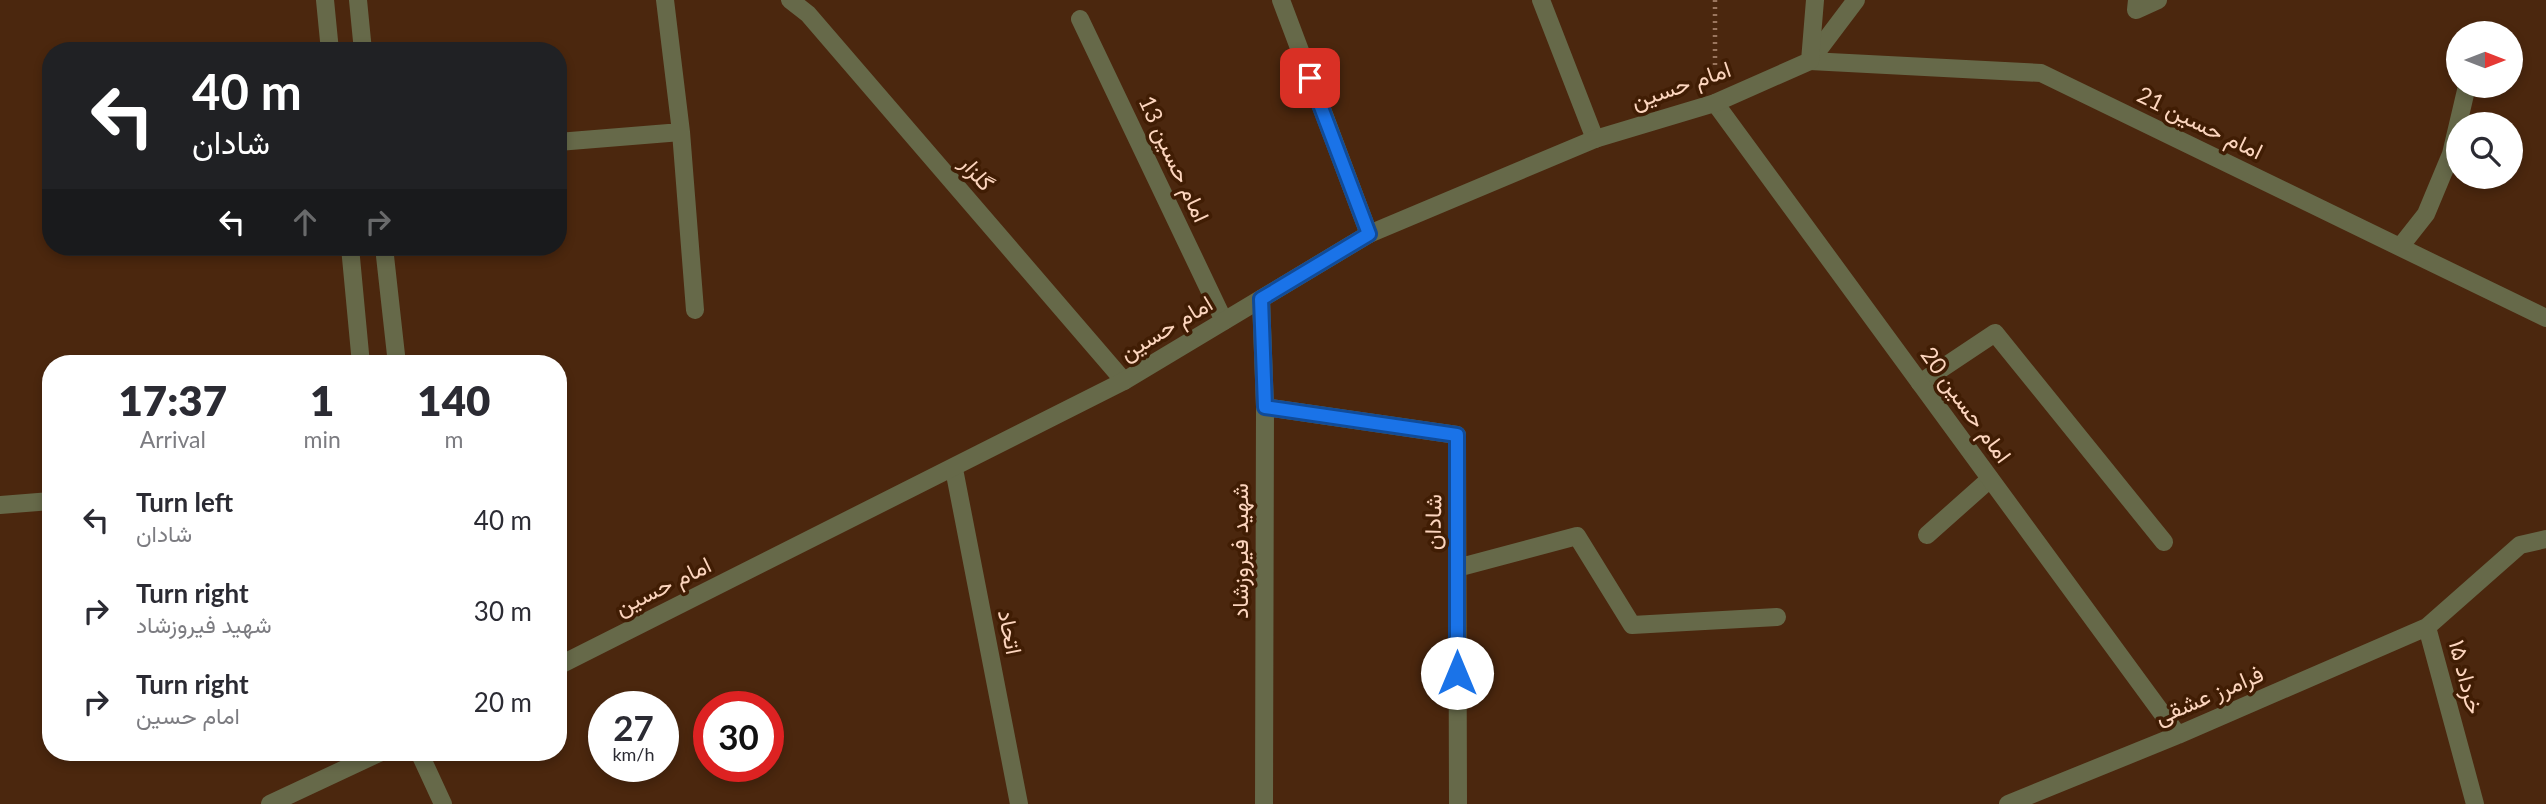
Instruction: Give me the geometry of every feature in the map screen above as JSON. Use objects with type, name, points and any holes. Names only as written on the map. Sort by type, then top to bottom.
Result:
[{"type":"street","points":[[325,0],[329,42]]},
{"type":"street","points":[[358,0],[362,42]]},
{"type":"street","points":[[665,0],[681,132],[695,310]]},
{"type":"street","name":"گلزار","points":[[790,0],[808,14],[1125,381]]},
{"type":"street","points":[[1281,0],[1369,234]]},
{"type":"street","points":[[1541,0],[1595,139]]},
{"type":"street","points":[[1810,61],[1815,0]]},
{"type":"street","points":[[1810,61],[1856,0]]},
{"type":"street","points":[[2137,0],[2136,9],[2158,0]]},
{"type":"street","name":"امام حسین 13","points":[[1080,19],[1224,321]]},
{"type":"street","name":"امام حسین","points":[[567,662],[1125,381],[1369,234],[1595,139],[1715,103],[1810,61]]},
{"type":"street","name":"امام حسین 21","points":[[1810,61],[2041,73],[2546,318]]},
{"type":"street","points":[[2400,247],[2426,214],[2451,154],[2464,98]]},
{"type":"street","name":"امام حسین 20","points":[[1715,103],[2178,735]]},
{"type":"street","points":[[567,141],[681,132]]},
{"type":"street","points":[[351,256],[360,355]]},
{"type":"street","points":[[385,256],[396,355]]},
{"type":"street","name":"شهید فیروزشاد","points":[[1261,299],[1265,407],[1264,804]]},
{"type":"street","points":[[1920,383],[1995,333],[2164,542]]},
{"type":"street","name":"شادان","points":[[1265,407],[1457,435],[1458,804]]},
{"type":"street","name":"اتحاد","points":[[954,469],[1019,804]]},
{"type":"street","points":[[1927,536],[1990,479]]},
{"type":"street","points":[[0,505],[42,501]]},
{"type":"street","points":[[1457,568],[1577,536],[1632,625],[1777,617]]},
{"type":"street","name":"۱۵ خرداد","points":[[2475,804],[2427,627],[2520,545],[2546,539]]},
{"type":"street","name":"فرامرز عشقی","points":[[2008,804],[2178,735],[2427,627]]},
{"type":"street","points":[[270,804],[362,761]]},
{"type":"street","points":[[423,761],[443,804]]},
{"type":"path","points":[[1715,0],[1715,103]]},
{"type":"route","points":[[1310,78],[1369,234],[1261,299],[1265,407],[1457,435],[1457,673]]}]
